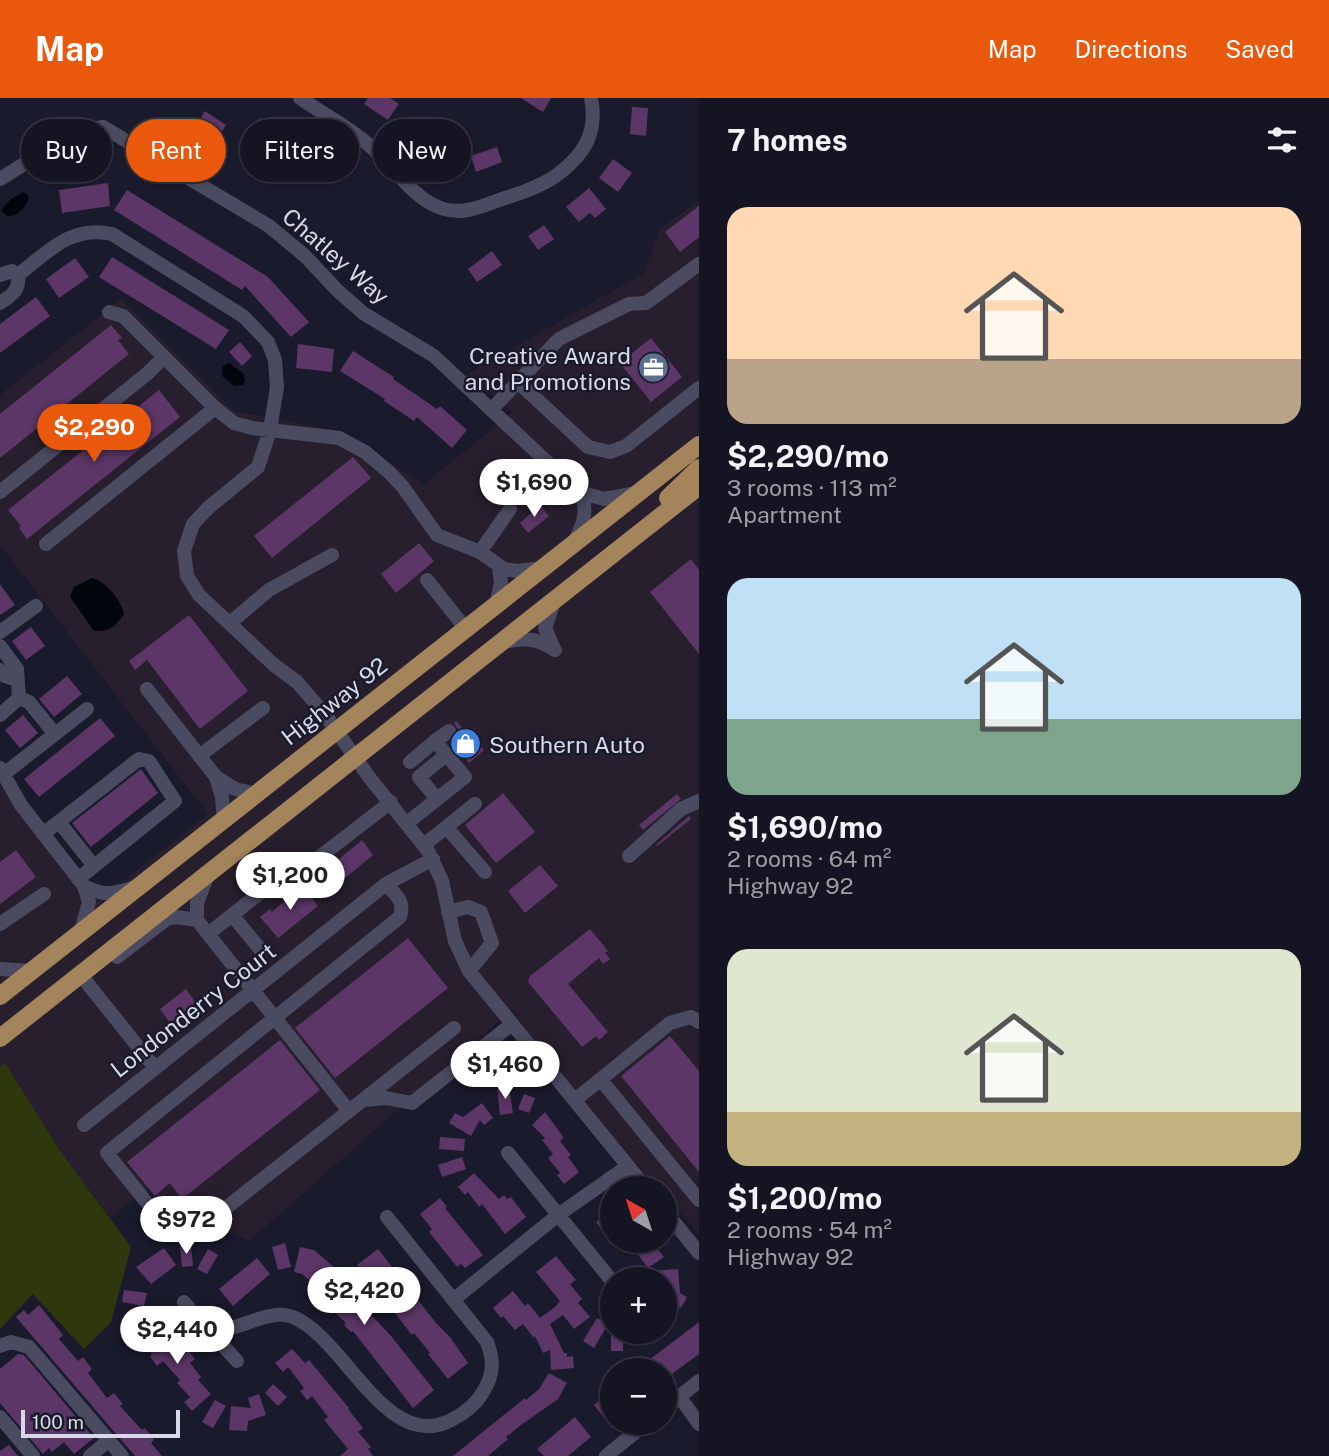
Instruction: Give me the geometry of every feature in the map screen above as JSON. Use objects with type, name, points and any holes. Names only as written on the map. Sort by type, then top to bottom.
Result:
[{"type":"main road","name":"Highway 92","points":[[0,996],[699,444]]},
{"type":"main road","points":[[645,529],[668,498],[699,468]]},
{"type":"main road","points":[[0,1038],[699,486]]},
{"type":"street","points":[[300,98],[371,146],[424,199],[453,210],[467,211],[548,181],[576,160],[588,142],[593,112],[591,98]]},
{"type":"street","name":"Chatley Way","points":[[0,179],[75,132],[103,127],[269,226],[305,256],[363,313],[434,356],[579,492]]},
{"type":"street","points":[[18,275],[61,242],[80,233],[94,230],[112,234],[223,302],[243,316],[268,342],[275,360],[277,387],[270,430],[258,467],[201,514],[193,524],[187,538],[184,562],[190,582],[199,595],[274,665],[297,682],[338,730],[369,777],[433,859],[442,881],[455,941],[469,971],[636,1176]]},
{"type":"street","points":[[491,410],[559,339],[629,304],[646,303],[699,264]]},
{"type":"street","points":[[0,275],[12,271],[18,275],[20,285],[0,303]]},
{"type":"street","points":[[109,312],[123,316],[215,408],[234,423],[252,428],[339,438],[365,452],[403,487],[438,535],[480,552],[499,567],[517,571],[543,568]]},
{"type":"street","points":[[0,492],[148,373],[164,357]]},
{"type":"street","points":[[518,382],[588,447],[610,452],[626,446],[699,388]]},
{"type":"street","points":[[46,544],[215,408]]},
{"type":"street","points":[[579,492],[604,499],[638,493]]},
{"type":"street","points":[[571,545],[584,518],[584,503],[579,492]]},
{"type":"street","points":[[678,503],[699,499]]},
{"type":"street","points":[[480,552],[510,509]]},
{"type":"street","points":[[230,623],[269,590],[332,555]]},
{"type":"street","points":[[496,605],[501,583],[499,567]]},
{"type":"street","points":[[427,580],[466,629]]},
{"type":"street","points":[[501,643],[524,638],[555,650],[545,628],[554,602]]},
{"type":"street","points":[[0,632],[36,606]]},
{"type":"street","points":[[0,646],[17,669],[19,698]]},
{"type":"street","points":[[0,670],[5,676],[17,680]]},
{"type":"street","points":[[147,689],[216,777],[235,789],[256,794]]},
{"type":"street","points":[[0,715],[19,698]]},
{"type":"street","points":[[19,698],[29,702],[55,734]]},
{"type":"street","points":[[200,756],[263,708]]},
{"type":"street","points":[[81,931],[89,902],[81,882],[21,805],[2,771],[87,709]]},
{"type":"street","points":[[410,762],[449,731]]},
{"type":"street","points":[[407,823],[465,777],[435,741]]},
{"type":"street","points":[[437,799],[419,776],[446,755]]},
{"type":"street","points":[[43,834],[139,759],[149,761],[175,801],[94,866],[81,882]]},
{"type":"street","points":[[216,777],[222,797],[224,820]]},
{"type":"street","points":[[629,856],[681,809],[699,800]]},
{"type":"street","points":[[309,864],[391,802]]},
{"type":"street","points":[[424,845],[475,804]]},
{"type":"street","points":[[59,822],[94,866]]},
{"type":"street","points":[[447,828],[485,872]]},
{"type":"street","name":"Londonderry Court","points":[[84,1125],[386,884],[433,859]]},
{"type":"street","points":[[208,934],[288,871]]},
{"type":"street","points":[[208,874],[197,903],[197,920],[349,1111]]},
{"type":"street","points":[[81,882],[100,894],[140,886]]},
{"type":"street","points":[[147,1203],[107,1153],[400,917],[403,908],[401,900],[386,884]]},
{"type":"street","points":[[0,924],[44,894]]},
{"type":"street","points":[[448,912],[468,907],[481,912],[492,943],[469,971]]},
{"type":"street","points":[[232,915],[260,949]]},
{"type":"street","points":[[106,955],[116,957],[167,919],[176,917],[197,920]]},
{"type":"street","points":[[0,969],[31,971]]},
{"type":"street","points":[[80,974],[155,1068]]},
{"type":"street","points":[[575,1100],[670,1023],[691,1017],[699,1022]]},
{"type":"street","points":[[363,1100],[386,1098],[412,1103],[512,1024]]},
{"type":"street","points":[[218,1215],[454,1028]]},
{"type":"street","points":[[601,1080],[699,1200]]},
{"type":"street","points":[[508,1153],[601,1267]]},
{"type":"street","points":[[453,1300],[558,1215],[628,1166]]},
{"type":"street","points":[[206,1328],[224,1331],[274,1315],[293,1317],[334,1350],[388,1410],[402,1420],[423,1426],[441,1424],[458,1417],[477,1402],[491,1379],[493,1359],[487,1342],[387,1217]]},
{"type":"street","points":[[677,1226],[699,1253]]},
{"type":"street","points":[[184,1302],[237,1362]]},
{"type":"street","points":[[0,1346],[11,1342],[29,1347],[122,1456]]},
{"type":"street","points":[[699,1381],[679,1396],[699,1424]]},
{"type":"street","points":[[0,1416],[33,1456]]},
{"type":"street","points":[[607,1456],[632,1435]]},
{"type":"street","points":[[90,1456],[109,1440]]},
{"type":"shaded area","points":[[23,192],[29,196],[24,208],[15,215],[7,216],[1,210]]},
{"type":"shaded area","points":[[699,201],[699,1233],[677,1209],[677,1176],[647,1176],[573,1095],[512,1009],[249,1241],[145,1190],[110,1218],[60,1151],[5,1064],[0,1067],[0,783],[101,898],[208,814],[0,545],[0,395],[121,299],[234,411],[334,430],[424,484],[513,412],[467,375],[644,273],[659,230]]},
{"type":"shaded area","points":[[229,363],[244,374],[245,382],[242,385],[234,386],[222,376],[223,366]]},
{"type":"shaded area","points":[[92,578],[112,592],[124,614],[115,625],[104,631],[94,631],[70,597],[74,587]]},
{"type":"green space","points":[[5,1063],[60,1151],[131,1247],[111,1322],[84,1349],[33,1294],[0,1329],[0,1067]]},
{"type":"building","points":[[368,98],[390,98],[399,104],[386,119],[364,104]]},
{"type":"building","points":[[521,98],[551,98],[543,112]]},
{"type":"building","points":[[632,107],[648,108],[646,136],[630,134]]},
{"type":"building","points":[[205,111],[217,119],[200,119]]},
{"type":"building","points":[[497,147],[502,162],[476,172],[471,156]]},
{"type":"building","points":[[613,159],[632,173],[618,192],[599,178]]},
{"type":"building","points":[[108,183],[110,206],[62,213],[59,190]]},
{"type":"building","points":[[589,188],[606,209],[595,218],[590,213],[579,222],[566,207]]},
{"type":"building","points":[[127,190],[268,277],[309,322],[291,337],[245,286],[242,290],[114,210]]},
{"type":"building","points":[[699,206],[699,237],[680,252],[665,232]]},
{"type":"building","points":[[544,225],[554,239],[538,250],[528,236]]},
{"type":"building","points":[[492,251],[502,265],[477,282],[468,269]]},
{"type":"building","points":[[112,257],[229,330],[216,349],[99,277]]},
{"type":"building","points":[[75,258],[89,277],[59,298],[46,279]]},
{"type":"building","points":[[36,297],[50,316],[0,353],[0,324]]},
{"type":"building","points":[[111,325],[122,338],[118,340],[129,354],[0,458],[0,414]]},
{"type":"building","points":[[651,338],[682,377],[651,402],[620,363]]},
{"type":"building","points":[[240,342],[252,356],[242,366],[229,352]]},
{"type":"building","points":[[298,344],[334,349],[332,372],[296,368]]},
{"type":"building","points":[[353,351],[437,409],[440,406],[467,430],[452,448],[417,417],[414,421],[340,371]]},
{"type":"building","points":[[159,390],[180,417],[27,539],[19,528],[21,526],[8,510]]},
{"type":"building","points":[[353,457],[371,478],[272,558],[254,536]]},
{"type":"building","points":[[540,505],[549,516],[528,533],[520,523]]},
{"type":"building","points":[[419,543],[434,561],[396,593],[381,574]]},
{"type":"building","points":[[691,559],[699,570],[699,654],[650,592]]},
{"type":"building","points":[[0,584],[15,605],[0,615]]},
{"type":"building","points":[[189,615],[248,691],[200,729],[147,660],[135,670],[129,661]]},
{"type":"building","points":[[31,627],[45,646],[26,660],[12,641]]},
{"type":"building","points":[[67,676],[82,694],[54,717],[39,699]]},
{"type":"building","points":[[23,715],[38,733],[20,748],[5,730]]},
{"type":"building","points":[[100,718],[115,736],[39,797],[24,779]]},
{"type":"building","points":[[456,721],[463,729],[466,727],[484,750],[469,763],[451,741],[458,734],[454,723]]},
{"type":"building","points":[[141,769],[158,793],[91,847],[72,823]]},
{"type":"building","points":[[503,793],[535,832],[496,863],[465,825]]},
{"type":"building","points":[[677,794],[681,799],[643,830],[639,825]]},
{"type":"building","points":[[689,816],[691,819],[656,845]]},
{"type":"building","points":[[362,840],[373,855],[339,883],[327,869]]},
{"type":"building","points":[[16,850],[36,877],[0,904],[0,862]]},
{"type":"building","points":[[540,865],[558,886],[525,913],[508,891]]},
{"type":"building","points":[[302,886],[318,906],[278,938],[260,917],[270,909],[272,912]]},
{"type":"building","points":[[590,929],[608,951],[605,953],[610,959],[603,964],[599,958],[568,984],[608,1032],[599,1040],[596,1036],[582,1047],[528,982],[530,976]]},
{"type":"building","points":[[408,938],[448,988],[335,1078],[295,1028]]},
{"type":"building","points":[[186,989],[196,1003],[170,1023],[160,1009]]},
{"type":"building","points":[[670,1036],[699,1071],[699,1172],[621,1076]]},
{"type":"building","points":[[280,1040],[320,1090],[182,1199],[170,1183],[155,1196],[127,1162]]},
{"type":"building","points":[[509,1087],[513,1113],[500,1115],[497,1089]]},
{"type":"building","points":[[524,1094],[535,1098],[529,1113],[518,1109]]},
{"type":"building","points":[[482,1103],[493,1118],[484,1125],[480,1120],[471,1136],[449,1123],[455,1113],[463,1117]]},
{"type":"building","points":[[545,1112],[564,1138],[560,1141],[579,1172],[564,1184],[557,1175],[560,1173],[548,1158],[553,1154],[542,1140],[545,1138],[532,1125]]},
{"type":"building","points":[[440,1137],[465,1139],[464,1151],[439,1149]]},
{"type":"building","points":[[462,1157],[466,1169],[442,1177],[438,1165]]},
{"type":"building","points":[[474,1173],[499,1199],[504,1195],[507,1199],[511,1197],[526,1217],[505,1234],[482,1204],[479,1207],[468,1192],[465,1195],[458,1187]]},
{"type":"building","points":[[440,1198],[483,1255],[465,1268],[461,1264],[457,1267],[429,1232],[432,1229],[420,1214]]},
{"type":"building","points":[[285,1243],[291,1267],[278,1270],[272,1247]]},
{"type":"building","points":[[191,1245],[193,1266],[182,1267],[180,1246]]},
{"type":"building","points":[[300,1247],[314,1250],[335,1268],[331,1273],[391,1336],[434,1390],[413,1408],[353,1331],[351,1332],[344,1325],[346,1323],[323,1302],[325,1300],[320,1295],[323,1292],[302,1274],[294,1272]]},
{"type":"building","points":[[164,1248],[176,1265],[151,1284],[136,1267]]},
{"type":"building","points":[[208,1249],[218,1255],[207,1274],[197,1269]]},
{"type":"building","points":[[378,1249],[468,1363],[448,1379],[428,1354],[430,1353],[414,1333],[412,1335],[357,1265]]},
{"type":"building","points":[[637,1253],[661,1253],[664,1257],[649,1267]]},
{"type":"building","points":[[556,1256],[576,1280],[570,1284],[582,1299],[578,1303],[590,1317],[574,1329],[563,1315],[550,1324],[564,1353],[567,1353],[567,1357],[573,1356],[574,1368],[551,1370],[550,1350],[543,1353],[535,1336],[534,1338],[523,1324],[515,1330],[493,1308],[513,1291],[525,1306],[528,1303],[540,1318],[555,1307],[560,1301],[536,1272]]},
{"type":"building","points":[[257,1258],[270,1274],[233,1306],[219,1289]]},
{"type":"building","points":[[677,1269],[680,1293],[687,1297],[681,1308],[677,1306]]},
{"type":"building","points":[[124,1290],[147,1293],[144,1306],[122,1302]]},
{"type":"building","points":[[39,1305],[63,1335],[59,1339],[78,1361],[83,1357],[92,1369],[88,1373],[107,1398],[114,1393],[123,1404],[120,1406],[142,1430],[145,1428],[154,1440],[151,1443],[162,1456],[135,1456],[16,1317],[24,1310],[28,1315]]},
{"type":"building","points":[[147,1312],[150,1323],[125,1331],[122,1319]]},
{"type":"building","points":[[597,1318],[600,1320],[600,1338],[594,1348],[583,1341]]},
{"type":"building","points":[[699,1322],[699,1354],[677,1371],[677,1358],[652,1358],[670,1344],[677,1344],[677,1339]]},
{"type":"building","points":[[155,1327],[181,1354],[187,1349],[195,1359],[190,1363],[201,1377],[198,1380],[211,1394],[192,1411],[184,1402],[190,1397],[177,1383],[180,1380],[163,1361],[157,1366],[150,1356],[152,1354],[140,1339]]},
{"type":"building","points":[[611,1344],[623,1344],[623,1351],[611,1351]]},
{"type":"building","points":[[292,1349],[305,1363],[309,1360],[349,1408],[363,1428],[358,1432],[371,1447],[368,1449],[373,1456],[340,1456],[348,1449],[324,1420],[328,1417],[312,1396],[307,1400],[300,1391],[304,1388],[288,1367],[283,1372],[275,1363]]},
{"type":"building","points":[[18,1354],[24,1355],[94,1438],[74,1454],[64,1442],[52,1452],[49,1448],[43,1454],[0,1403],[0,1369]]},
{"type":"building","points":[[549,1373],[567,1383],[558,1399],[506,1437],[508,1439],[488,1456],[453,1456],[539,1389]]},
{"type":"building","points":[[273,1384],[287,1397],[278,1406],[265,1393]]},
{"type":"building","points":[[259,1394],[266,1415],[248,1421],[247,1431],[229,1430],[231,1406],[251,1408],[248,1398]]},
{"type":"building","points":[[215,1400],[226,1406],[213,1428],[202,1422]]},
{"type":"building","points":[[600,1400],[600,1413],[594,1405]]},
{"type":"building","points":[[575,1417],[591,1437],[568,1456],[544,1456],[537,1449]]},
{"type":"building","points":[[9,1445],[18,1456],[0,1456],[0,1451]]},
{"type":"place","name":"Creative Award and Promotions","points":[[654,368]]},
{"type":"place","name":"Southern Auto","points":[[466,744]]}]
